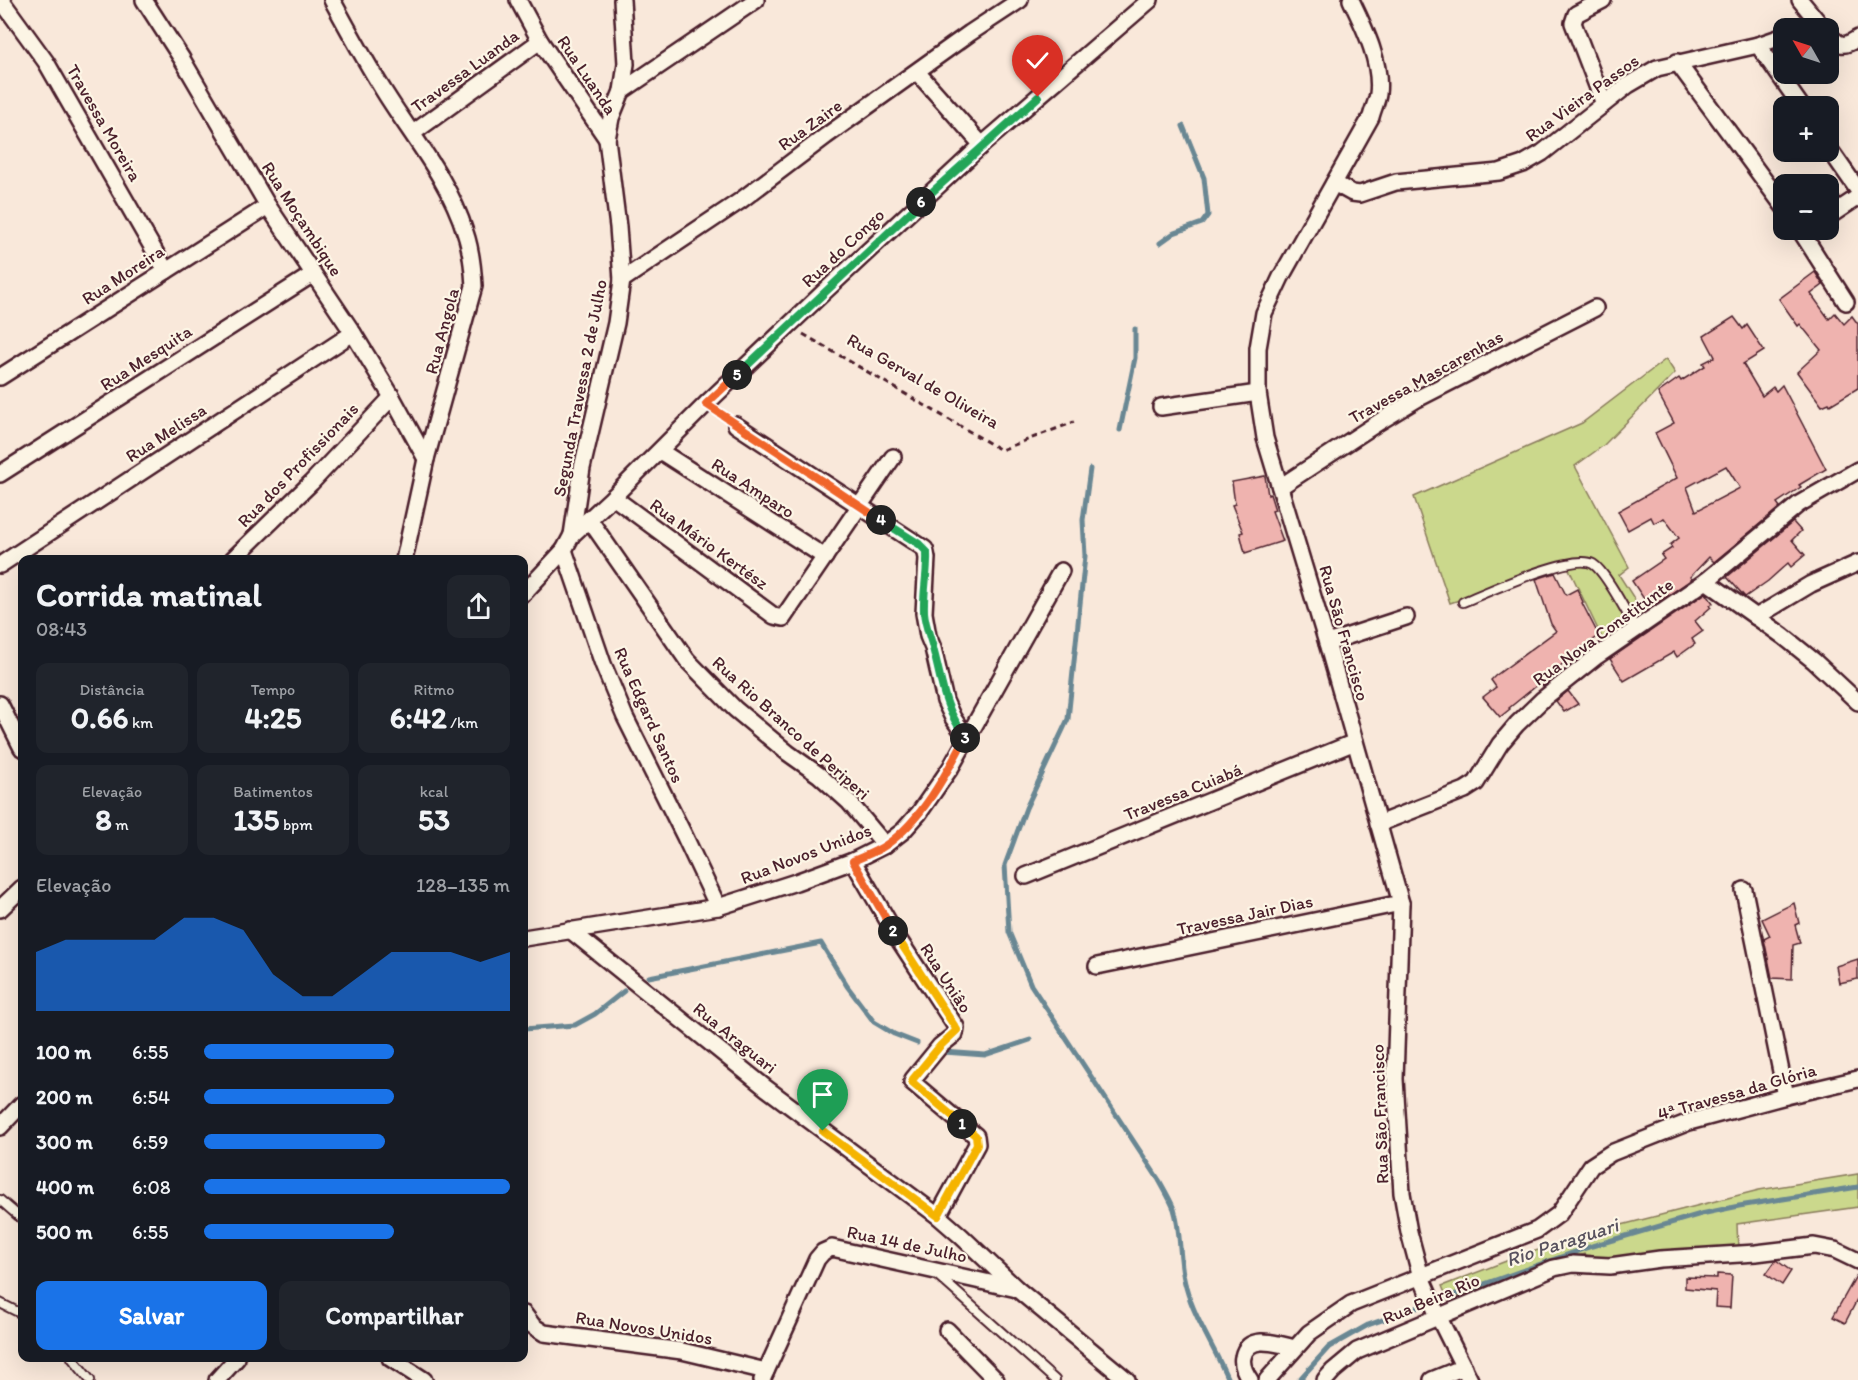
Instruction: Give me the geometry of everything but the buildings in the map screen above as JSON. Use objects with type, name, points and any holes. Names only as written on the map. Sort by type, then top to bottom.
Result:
[{"type":"street","name":"Travessa Moreira","points":[[1,0],[46,62],[166,270]]},
{"type":"street","name":"Rua Moçambique","points":[[144,0],[182,59],[268,206],[353,333],[426,459]]},
{"type":"street","name":"Rua Angola","points":[[332,0],[382,90],[413,133],[451,199],[465,231],[472,261],[474,286],[426,459],[405,555]]},
{"type":"street","name":"Rua Luanda","points":[[518,0],[540,41],[607,139]]},
{"type":"street","name":"Segunda Travessa 2 de Julho","points":[[572,535],[582,468],[616,323],[622,279],[607,139],[611,118],[622,91],[626,64],[622,0]]},
{"type":"street","points":[[622,91],[756,0]]},
{"type":"street","name":"Rua Zaire","points":[[622,279],[740,201],[826,136],[1020,0]]},
{"type":"street","name":"Rua do Congo","points":[[572,535],[789,325],[982,145],[1150,0]]},
{"type":"street","name":"Rua São Francisco","points":[[1352,0],[1369,38],[1377,73],[1378,94],[1371,117],[1281,277],[1264,313],[1258,348],[1258,393],[1265,438],[1327,643],[1401,903],[1395,1079],[1402,1193],[1409,1232],[1422,1279],[1467,1373]]},
{"type":"street","points":[[1603,0],[1576,14],[1573,22],[1604,104]]},
{"type":"street","points":[[1800,0],[1814,18]]},
{"type":"street","points":[[1839,43],[1846,45],[1858,38]]},
{"type":"street","name":"Rua Vieira Passos","points":[[1334,183],[1352,193],[1360,194],[1396,182],[1498,172],[1522,164],[1542,153],[1604,104],[1657,68],[1773,40]]},
{"type":"street","name":"Travessa Luanda","points":[[413,133],[540,41]]},
{"type":"street","points":[[1758,45],[1794,96]]},
{"type":"street","points":[[1677,62],[1773,192]]},
{"type":"street","points":[[917,72],[982,145]]},
{"type":"street","points":[[1838,162],[1858,190]]},
{"type":"street","points":[[1839,210],[1858,197]]},
{"type":"street","name":"Rua Moreira","points":[[0,377],[268,206]]},
{"type":"street","points":[[1809,240],[1846,302]]},
{"type":"street","name":"Rua Mesquita","points":[[0,474],[313,274]]},
{"type":"street","name":"Travessa Mascarenhas","points":[[1280,487],[1417,399],[1595,308]]},
{"type":"street","name":"Rua Melissa","points":[[0,565],[353,333]]},
{"type":"street","points":[[1161,407],[1258,393]]},
{"type":"street","name":"Rua dos Profissionais","points":[[237,555],[311,483],[392,397]]},
{"type":"street","points":[[736,425],[919,544],[927,552],[924,612],[928,636],[933,648],[945,701],[966,737]]},
{"type":"street","name":"Rua Amparo","points":[[660,451],[825,557]]},
{"type":"street","points":[[825,557],[893,457]]},
{"type":"street","name":"Rua Nova Constitunte","points":[[1378,824],[1466,790],[1476,783],[1500,744],[1517,724],[1544,699],[1597,656],[1706,581],[1799,504],[1858,470]]},
{"type":"street","name":"Rua Mário Kertész","points":[[613,497],[774,616],[783,618],[825,557]]},
{"type":"street","name":"Rua Rio Branco de Periperi","points":[[589,519],[687,660],[735,709],[788,753],[819,775],[849,802],[885,845]]},
{"type":"street","points":[[528,589],[564,550],[572,535]]},
{"type":"street","name":"Rua Edgard Santos","points":[[564,550],[603,664],[625,717],[718,907]]},
{"type":"street","points":[[1756,617],[1811,584],[1858,563]]},
{"type":"street","name":"Rua Novos Unidos","points":[[528,937],[718,907],[853,861],[885,845],[903,831],[919,813],[951,767],[1061,571]]},
{"type":"street","points":[[1706,581],[1783,636],[1858,702]]},
{"type":"street","points":[[1327,643],[1406,617]]},
{"type":"street","points":[[0,704],[18,740]]},
{"type":"street","name":"Travessa Cuiabá","points":[[1026,876],[1355,742]]},
{"type":"street","name":"Rua Uniâo","points":[[853,861],[899,940],[957,1030],[940,1046],[912,1082],[978,1139],[938,1216]]},
{"type":"street","points":[[1744,890],[1786,1096]]},
{"type":"street","points":[[0,909],[18,892]]},
{"type":"street","name":"Travessa Jair Dias","points":[[1097,966],[1401,903]]},
{"type":"street","name":"Rua Araguari","points":[[570,930],[766,1088],[938,1216],[1017,1288],[1127,1380]]},
{"type":"street","name":"4ª Travessa da Glória","points":[[1267,1380],[1309,1333],[1351,1304],[1422,1279],[1547,1224],[1566,1205],[1591,1166],[1611,1153],[1689,1122],[1858,1079]]},
{"type":"street","points":[[0,1127],[18,1108]]},
{"type":"street","name":"Rua Beira Rio","points":[[1325,1380],[1357,1351],[1436,1310],[1554,1268],[1573,1264],[1610,1266],[1660,1259],[1756,1253],[1814,1246],[1835,1250],[1858,1261]]},
{"type":"street","name":"Rua 14 de Julho","points":[[764,1376],[817,1259],[823,1252],[832,1248],[1017,1288]]},
{"type":"street","name":"Rua Novos Unidos","points":[[528,1319],[533,1326],[544,1333],[682,1351],[764,1376]]},
{"type":"street","points":[[947,1330],[996,1380]]},
{"type":"street","points":[[1250,1380],[1242,1361],[1245,1350],[1252,1344],[1263,1341],[1295,1347]]},
{"type":"street","points":[[217,1380],[233,1362]]},
{"type":"street","points":[[396,1362],[424,1380]]},
{"type":"street","points":[[1432,1380],[1467,1373]]},
{"type":"lane","points":[[1463,602],[1529,575],[1587,560],[1596,565],[1611,586],[1636,629]]},
{"type":"lane","points":[[0,1200],[18,1216]]},
{"type":"lane","points":[[930,1269],[1055,1380]]},
{"type":"lane","points":[[0,1303],[18,1312]]},
{"type":"lane","points":[[75,1362],[90,1380]]},
{"type":"path","name":"Rua Gerval de Oliveira","points":[[789,325],[1001,450],[1074,422]]},
{"type":"green space","points":[[1666,359],[1675,373],[1604,445],[1575,466],[1629,567],[1619,575],[1644,614],[1603,640],[1567,565],[1450,603],[1414,497],[1582,423]]},
{"type":"green space","points":[[1858,1174],[1858,1207],[1737,1224],[1738,1249],[1610,1261],[1584,1254],[1448,1300],[1442,1286],[1514,1258],[1590,1233],[1759,1190]]},
{"type":"waterway","points":[[1160,243],[1174,233],[1202,223],[1208,215],[1204,178],[1183,126]]},
{"type":"waterway","points":[[1120,430],[1135,358],[1135,329]]},
{"type":"waterway","points":[[1090,469],[1083,520],[1085,556],[1068,719],[1026,808],[1005,865],[1009,932],[1031,985],[1159,1180],[1171,1202],[1176,1218],[1182,1267],[1190,1299],[1228,1380]]},
{"type":"waterway","points":[[649,977],[821,943],[847,986],[874,1022],[894,1034],[917,1043]]},
{"type":"waterway","points":[[528,1029],[575,1025],[595,1014],[624,991]]},
{"type":"waterway","points":[[944,1052],[985,1055],[1030,1040]]},
{"type":"waterway","name":"Rio Paraguari","points":[[1299,1380],[1329,1347],[1368,1325],[1592,1246],[1701,1214],[1858,1187]]},
{"type":"route","points":[[823,1131],[938,1216],[977,1144],[976,1136],[912,1082],[940,1046],[957,1030],[899,940],[853,861],[885,845],[903,831],[919,813],[951,767],[966,737],[945,701],[933,648],[928,636],[924,612],[927,558],[925,549],[706,404],[876,243],[982,145],[1038,97]]}]
